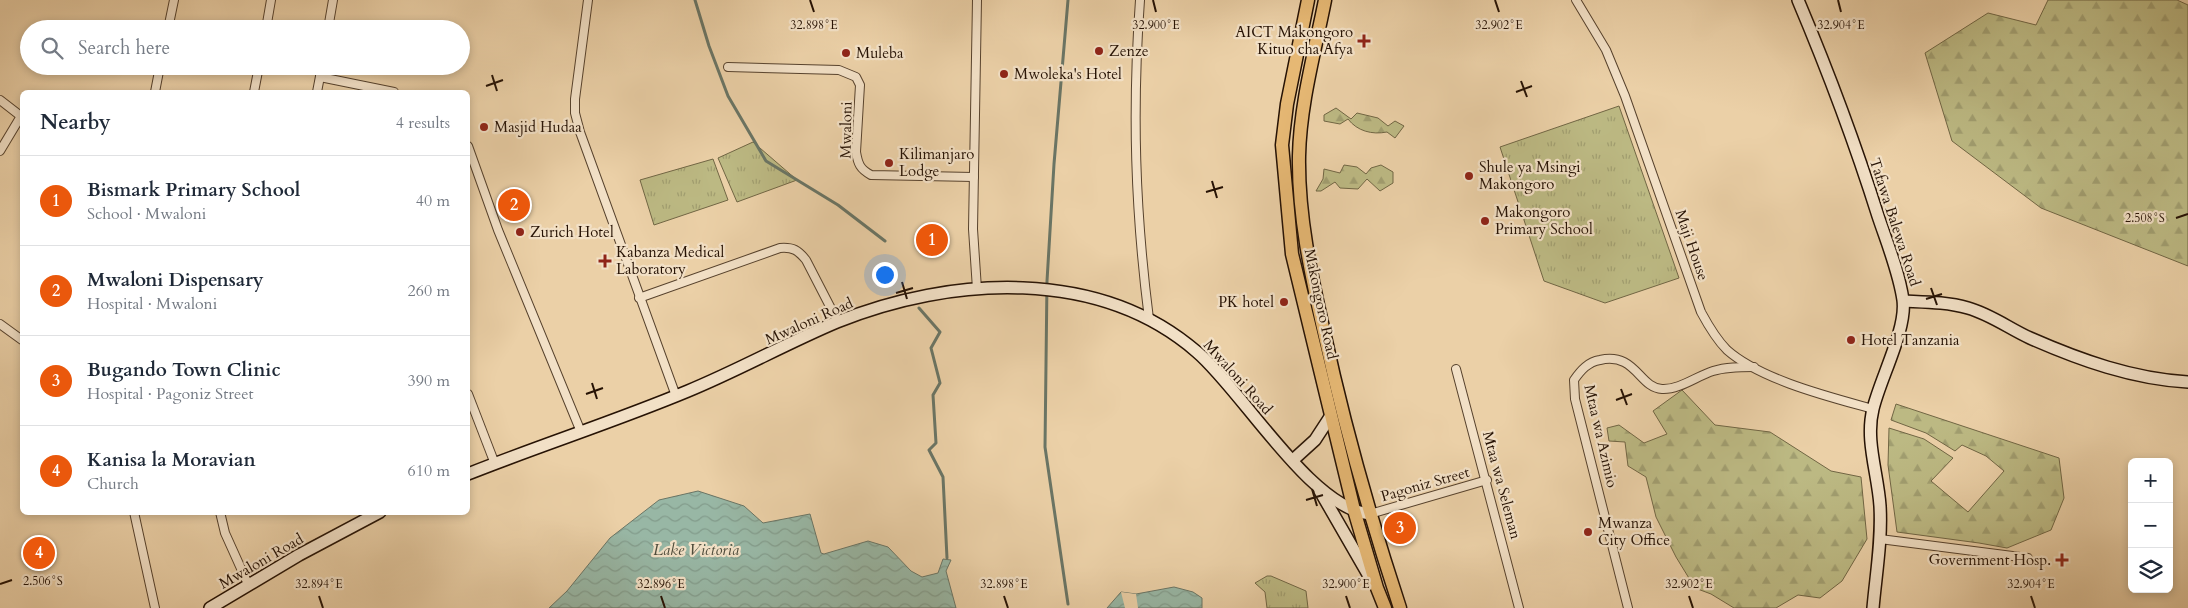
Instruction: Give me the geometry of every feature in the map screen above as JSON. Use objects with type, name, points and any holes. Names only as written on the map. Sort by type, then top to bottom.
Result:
[{"type":"main road","points":[[1302,0],[1305,14]]},
{"type":"main road","name":"Makongoro Road","points":[[1308,0],[1287,104],[1282,145],[1292,254],[1354,510],[1377,588],[1385,608]]},
{"type":"main road","name":"Makongoro Road","points":[[1325,0],[1305,100],[1300,146],[1303,205],[1311,269],[1329,358],[1370,514],[1400,608]]},
{"type":"street","points":[[170,20],[174,0]]},
{"type":"street","points":[[268,20],[271,0]]},
{"type":"street","points":[[330,20],[334,0]]},
{"type":"street","points":[[588,0],[575,112],[580,132],[639,298],[676,396]]},
{"type":"street","points":[[976,289],[973,230],[977,0]]},
{"type":"street","points":[[1140,0],[1134,108],[1136,182],[1149,319]]},
{"type":"street","name":"Maji House","points":[[1576,0],[1606,50],[1625,96],[1701,312],[1711,331],[1727,350],[1754,368],[1823,395],[1873,409]]},
{"type":"street","name":"Tafawa Balewa Road","points":[[1798,0],[1831,77],[1868,185],[1904,301],[1900,326],[1890,363],[1873,409],[1870,434],[1880,506],[1880,539],[1873,608]]},
{"type":"street","name":"Mwaloni","points":[[728,67],[798,68],[848,72],[856,77],[860,85],[856,152],[857,162],[862,170],[871,175],[974,177]]},
{"type":"street","points":[[155,90],[158,75]]},
{"type":"street","points":[[254,90],[257,75]]},
{"type":"street","points":[[317,90],[320,77],[384,90]]},
{"type":"street","points":[[0,100],[20,115]]},
{"type":"street","points":[[0,150],[20,120]]},
{"type":"street","points":[[470,152],[498,230],[581,432]]},
{"type":"street","points":[[639,298],[780,248],[790,247],[799,252],[806,260],[838,322]]},
{"type":"street","name":"Mwaloni Road","points":[[470,473],[676,396],[734,372],[838,322],[898,302],[976,289],[1038,289],[1059,291],[1106,302],[1149,319],[1198,353],[1293,460],[1336,501],[1354,510],[1370,514]]},
{"type":"street","points":[[1904,301],[1941,302],[1969,308],[2029,337],[2086,361],[2135,375],[2188,382]]},
{"type":"street","points":[[0,324],[20,339]]},
{"type":"street","name":"Mtaa wa Azimio","points":[[1628,608],[1575,399],[1574,380],[1586,365],[1610,358],[1623,360],[1650,384],[1661,390],[1673,388],[1713,371],[1733,368],[1754,368]]},
{"type":"street","name":"Mtaa wa Seleman","points":[[1456,369],[1487,480],[1519,608]]},
{"type":"street","points":[[470,399],[495,464]]},
{"type":"street","points":[[1293,460],[1315,440],[1330,417]]},
{"type":"street","name":"Pagoniz Street","points":[[1370,514],[1487,480]]},
{"type":"street","points":[[1315,482],[1377,588]]},
{"type":"street","points":[[135,515],[155,608]]},
{"type":"street","points":[[221,515],[225,533],[248,584]]},
{"type":"street","name":"Mwaloni Road","points":[[210,608],[248,584],[374,515]]},
{"type":"street","points":[[1880,539],[2028,558]]},
{"type":"green space","points":[[2048,0],[2177,0],[2188,5],[2188,266],[2041,208],[1952,141],[1925,53],[1988,13],[2036,25]]},
{"type":"green space","points":[[1619,106],[1679,278],[1605,303],[1544,281],[1500,147]]},
{"type":"green space","points":[[1336,108],[1351,119],[1357,113],[1378,118],[1388,126],[1395,121],[1404,126],[1395,138],[1387,132],[1376,133],[1360,129],[1348,119],[1340,124],[1324,121],[1324,115]]},
{"type":"green space","points":[[753,142],[797,180],[737,202],[718,158]]},
{"type":"green space","points":[[713,159],[728,200],[654,225],[640,180]]},
{"type":"green space","points":[[1344,165],[1357,167],[1366,174],[1371,168],[1381,165],[1393,172],[1393,183],[1380,191],[1367,179],[1358,189],[1340,188],[1335,182],[1321,191],[1316,191],[1323,179],[1324,169],[1340,173]]},
{"type":"green space","points":[[1682,390],[1715,425],[1770,432],[1831,471],[1861,477],[1867,539],[1842,581],[1820,598],[1798,595],[1776,608],[1734,608],[1711,594],[1695,588],[1676,557],[1656,517],[1646,477],[1628,466],[1625,442],[1609,441],[1607,428],[1619,425],[1644,443],[1667,434],[1653,411]]},
{"type":"green space","points":[[1896,404],[2059,458],[2064,498],[2051,530],[2007,548],[1897,532],[1888,465],[1889,428],[1924,439],[1953,458],[1931,481],[1968,512],[2004,471],[1986,456],[1962,445],[1955,451],[1926,433],[1891,420]]},
{"type":"green space","points":[[1267,576],[1306,591],[1308,608],[1267,608],[1265,592],[1255,583]]},
{"type":"water","name":"Lake Victoria","points":[[698,491],[744,506],[763,523],[810,514],[821,553],[824,554],[868,541],[888,547],[911,571],[922,577],[938,573],[943,559],[951,560],[946,571],[956,608],[549,608],[567,591],[610,538],[659,500]]},
{"type":"water","points":[[1174,587],[1193,592],[1202,598],[1202,608],[1107,608],[1121,592],[1136,594]]},
{"type":"pier","points":[[1121,592],[1136,594],[1138,608],[1125,608]]},
{"type":"waterway","points":[[695,0],[709,46],[728,96],[766,161],[838,205],[885,241]]},
{"type":"waterway","points":[[1068,0],[1054,164],[1047,281],[1045,447],[1068,604]]},
{"type":"waterway","points":[[919,308],[940,332],[931,348],[940,383],[933,395],[936,443],[929,450],[943,477],[947,558]]},
{"type":"place","name":"AICT Makongoro Kituo cha Afya","points":[[1364,41]]},
{"type":"place","name":"Zenze","points":[[1099,51]]},
{"type":"place","name":"Muleba","points":[[846,53]]},
{"type":"place","name":"Mwoleka's Hotel","points":[[1004,74]]},
{"type":"place","name":"Masjid Hudaa","points":[[484,127]]},
{"type":"place","name":"Kilimanjaro Lodge","points":[[889,163]]},
{"type":"place","name":"Shule ya Msingi Makongoro","points":[[1469,176]]},
{"type":"place","name":"Mwaloni Dispensary","points":[[514,205]]},
{"type":"place","name":"Makongoro Primary School","points":[[1485,221]]},
{"type":"place","name":"Zurich Hotel","points":[[520,232]]},
{"type":"place","name":"Bismark Primary School","points":[[932,240]]},
{"type":"place","name":"Kabanza Medical Laboratory","points":[[605,261]]},
{"type":"place","name":"PK hotel","points":[[1284,302]]},
{"type":"place","name":"Hotel Tanzania","points":[[1851,340]]},
{"type":"place","name":"Bugando Town Clinic","points":[[1400,528]]},
{"type":"place","name":"Mwanza City Office","points":[[1588,532]]},
{"type":"place","name":"Kanisa la Moravian","points":[[39,553]]},
{"type":"place","name":"Government Hosp.","points":[[2062,560]]}]
